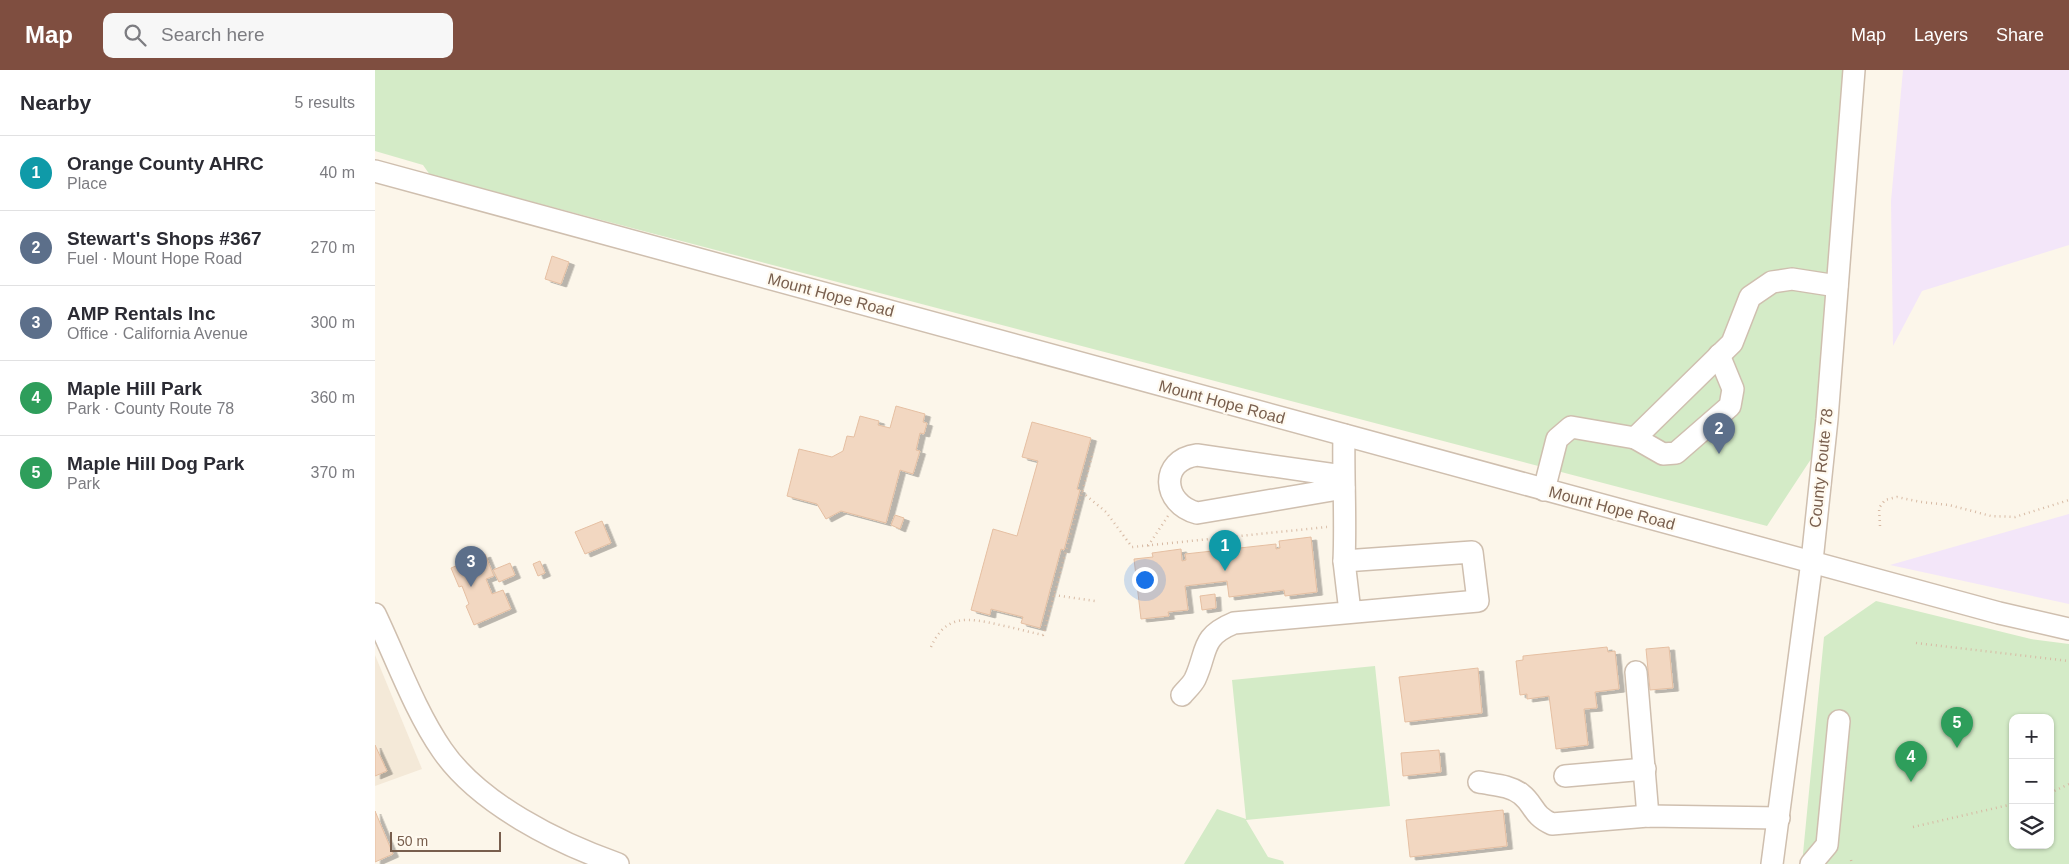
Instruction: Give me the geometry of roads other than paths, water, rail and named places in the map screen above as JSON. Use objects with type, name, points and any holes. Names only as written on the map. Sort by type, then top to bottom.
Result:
[{"type":"street","name":"County Route 78","points":[[1772,864],[1812,561],[1827,419],[1854,70]]},
{"type":"street","name":"Mount Hope Road","points":[[375,171],[1544,490],[1999,613],[2069,629]]},
{"type":"street","points":[[1635,438],[1732,342],[1750,297],[1772,282],[1792,279],[1837,286]]},
{"type":"street","points":[[1544,490],[1557,439],[1571,427],[1635,438],[1663,454],[1677,453],[1730,406],[1733,389],[1719,356]]},
{"type":"street","points":[[1344,435],[1346,526],[1344,561],[1350,612]]},
{"type":"street","points":[[1205,455],[1344,482],[1197,513],[1190,511],[1177,502],[1170,490],[1170,476],[1176,465],[1189,456],[1205,455]]},
{"type":"street","points":[[1182,695],[1195,679],[1207,643],[1221,629],[1234,623],[1478,601],[1472,552],[1344,561]]},
{"type":"street","points":[[376,618],[428,728],[443,752],[461,772],[502,807],[525,822],[574,846],[618,864]]},
{"type":"street","points":[[1637,672],[1649,816]]},
{"type":"street","points":[[1811,864],[1827,844],[1839,722]]},
{"type":"street","points":[[1565,776],[1645,769]]},
{"type":"street","points":[[1479,782],[1509,787],[1522,795],[1540,818],[1552,824],[1649,816],[1779,818]]},
{"type":"place","name":"Stewart's Shops #367","points":[[1719,454]]},
{"type":"place","name":"Orange County AHRC","points":[[1225,571]]},
{"type":"place","name":"AMP Rentals Inc","points":[[471,587]]},
{"type":"place","name":"Maple Hill Dog Park","points":[[1957,748]]},
{"type":"place","name":"Maple Hill Park","points":[[1911,782]]}]
